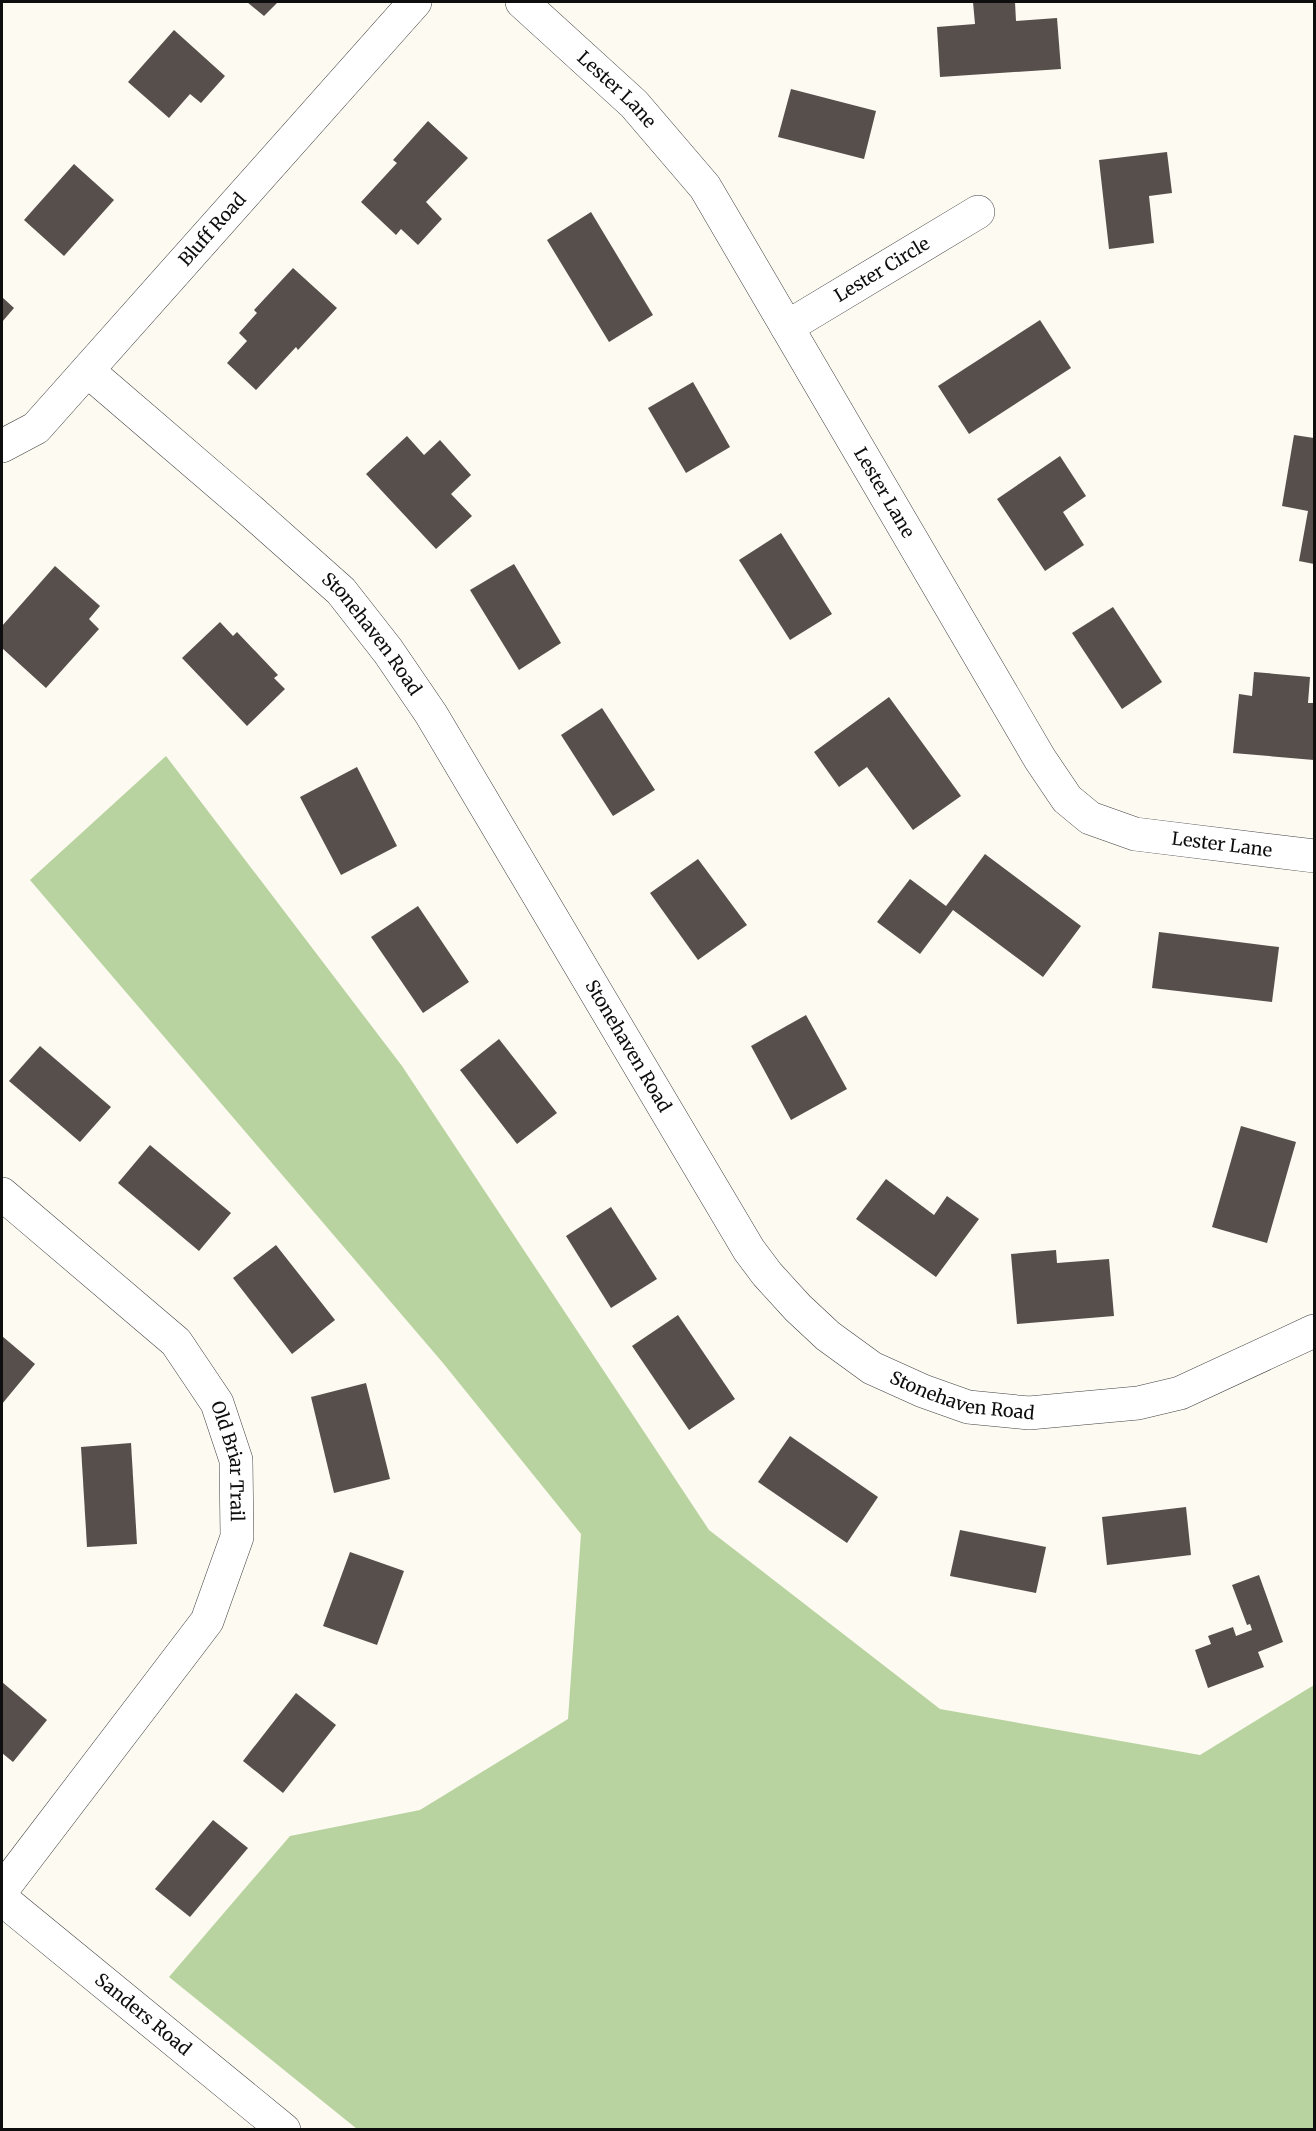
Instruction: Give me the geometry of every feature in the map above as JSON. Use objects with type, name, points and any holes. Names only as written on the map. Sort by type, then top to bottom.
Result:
[{"type":"street","name":"Bluff Road","points":[[2,446],[36,428],[415,2]]},
{"type":"street","name":"Lester Lane","points":[[522,2],[634,104],[705,187],[1034,748],[1067,799],[1090,818],[1136,834],[1314,856]]},
{"type":"street","name":"Lester Circle","points":[[787,327],[978,212]]},
{"type":"street","name":"Stonehaven Road","points":[[88,371],[341,591],[388,651],[431,714],[749,1250],[798,1308],[828,1336],[872,1368],[923,1391],[968,1407],[1029,1413],[1138,1403],[1180,1393],[1314,1331]]},
{"type":"street","name":"Old Briar Trail","points":[[2,1194],[176,1342],[217,1402],[236,1460],[237,1537],[207,1621],[2,1890]]},
{"type":"street","name":"Sanders Road","points":[[2,1899],[284,2130]]},
{"type":"green space","points":[[166,756],[402,1066],[709,1530],[940,1709],[1200,1755],[1314,1685],[1314,2129],[357,2129],[169,1977],[290,1836],[420,1810],[568,1719],[581,1534],[443,1363],[30,880]]},
{"type":"building","points":[[247,2],[278,2],[264,16]]},
{"type":"building","points":[[973,2],[1015,2],[1016,21],[1057,18],[1061,69],[940,77],[937,27],[975,24]]},
{"type":"building","points":[[174,30],[225,76],[201,103],[190,94],[169,118],[128,82]]},
{"type":"building","points":[[791,89],[876,111],[864,159],[778,137]]},
{"type":"building","points":[[428,121],[468,158],[426,202],[442,219],[418,245],[401,229],[396,235],[361,202],[397,163],[393,160]]},
{"type":"building","points":[[1167,152],[1172,193],[1149,196],[1154,243],[1109,249],[1099,160]]},
{"type":"building","points":[[74,164],[114,200],[64,256],[24,220]]},
{"type":"building","points":[[591,212],[653,315],[609,342],[547,240]]},
{"type":"building","points":[[293,268],[337,308],[256,390],[227,363],[247,341],[239,333],[257,313],[254,310]]},
{"type":"building","points":[[2,297],[14,308],[2,322]]},
{"type":"building","points":[[1040,320],[1071,368],[969,434],[938,386]]},
{"type":"building","points":[[693,382],[730,447],[686,473],[648,408]]},
{"type":"building","points":[[1294,435],[1314,438],[1314,564],[1299,561],[1308,511],[1282,506]]},
{"type":"building","points":[[407,436],[424,455],[440,440],[471,475],[451,494],[472,516],[436,549],[366,474]]},
{"type":"building","points":[[1060,456],[1086,496],[1063,512],[1084,545],[1045,571],[997,499]]},
{"type":"building","points":[[781,533],[832,614],[790,640],[739,560]]},
{"type":"building","points":[[514,564],[561,643],[519,670],[470,590]]},
{"type":"building","points":[[55,566],[100,606],[89,619],[99,629],[46,688],[2,648],[2,626]]},
{"type":"building","points":[[1113,607],[1162,682],[1122,709],[1072,633]]},
{"type":"building","points":[[220,622],[233,636],[237,632],[278,675],[274,678],[285,689],[247,726],[182,658]]},
{"type":"building","points":[[1254,672],[1310,677],[1308,703],[1314,703],[1314,760],[1233,753],[1239,694],[1252,696]]},
{"type":"building","points":[[889,697],[961,796],[913,830],[867,767],[839,787],[814,752]]},
{"type":"building","points":[[602,708],[655,790],[613,816],[561,735]]},
{"type":"building","points":[[357,767],[397,846],[341,875],[300,797]]},
{"type":"building","points":[[985,854],[1081,926],[1043,977],[953,910],[920,954],[877,922],[910,879],[946,906]]},
{"type":"building","points":[[698,859],[747,925],[698,960],[650,893]]},
{"type":"building","points":[[418,906],[469,982],[423,1013],[371,937]]},
{"type":"building","points":[[1159,932],[1279,947],[1272,1002],[1152,988]]},
{"type":"building","points":[[806,1015],[847,1089],[791,1120],[751,1046]]},
{"type":"building","points":[[499,1039],[557,1113],[517,1144],[460,1070]]},
{"type":"building","points":[[40,1046],[111,1107],[80,1142],[9,1081]]},
{"type":"building","points":[[1241,1126],[1296,1142],[1267,1243],[1212,1227]]},
{"type":"building","points":[[150,1145],[231,1213],[199,1251],[118,1183]]},
{"type":"building","points":[[886,1179],[934,1215],[947,1196],[979,1219],[936,1277],[856,1219]]},
{"type":"building","points":[[611,1207],[657,1279],[611,1308],[566,1236]]},
{"type":"building","points":[[276,1245],[335,1320],[292,1354],[233,1278]]},
{"type":"building","points":[[1056,1250],[1057,1263],[1109,1259],[1114,1316],[1017,1324],[1011,1254]]},
{"type":"building","points":[[678,1315],[735,1399],[689,1430],[632,1346]]},
{"type":"building","points":[[2,1336],[35,1364],[2,1404]]},
{"type":"building","points":[[366,1383],[390,1479],[334,1493],[311,1397]]},
{"type":"building","points":[[790,1436],[878,1497],[847,1543],[758,1482]]},
{"type":"building","points":[[131,1443],[137,1544],[87,1547],[81,1447]]},
{"type":"building","points":[[1186,1507],[1191,1555],[1107,1565],[1102,1517]]},
{"type":"building","points":[[960,1530],[1046,1547],[1036,1593],[950,1576]]},
{"type":"building","points":[[350,1552],[404,1571],[377,1645],[323,1626]]},
{"type":"building","points":[[1259,1575],[1283,1642],[1258,1652],[1264,1667],[1208,1688],[1195,1650],[1211,1644],[1208,1636],[1233,1627],[1236,1636],[1252,1630],[1250,1624],[1247,1625],[1232,1585]]},
{"type":"building","points":[[2,1682],[47,1720],[13,1762],[2,1753]]},
{"type":"building","points":[[296,1693],[336,1725],[283,1793],[243,1761]]},
{"type":"building","points":[[213,1820],[248,1848],[190,1917],[155,1889]]}]
